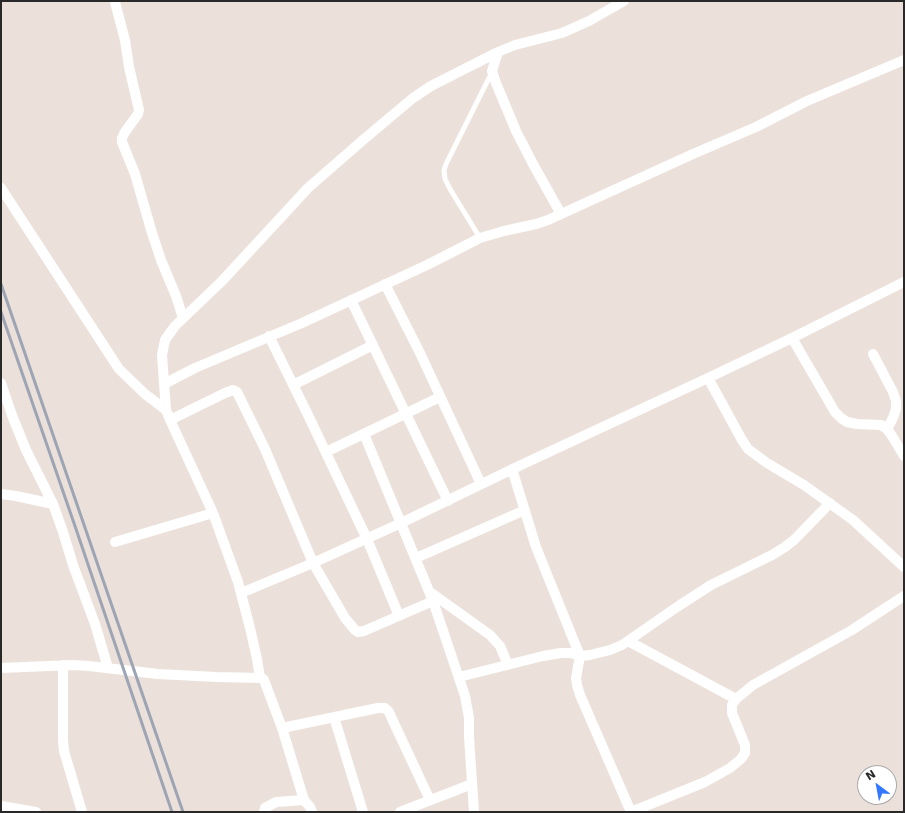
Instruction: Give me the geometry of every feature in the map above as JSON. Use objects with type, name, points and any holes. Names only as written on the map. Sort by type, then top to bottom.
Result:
[{"type":"street","points":[[115,1],[125,40],[129,67],[139,110],[138,114],[125,132],[122,142],[135,174],[159,254],[183,318]]},
{"type":"street","points":[[260,678],[250,628],[238,582],[213,513],[168,415],[162,355],[165,340],[175,326],[222,281],[308,188],[413,98],[498,52],[515,45],[562,33],[589,21],[624,1]]},
{"type":"street","points":[[498,52],[492,72],[496,83],[516,131],[561,214]]},
{"type":"street","points":[[164,384],[195,368],[302,323],[427,265],[480,238],[504,230],[536,224],[561,214],[756,126],[807,101],[904,60]]},
{"type":"street","points":[[1,188],[119,369],[168,415]]},
{"type":"street","points":[[241,593],[401,524],[512,469],[792,338],[904,282]]},
{"type":"street","points":[[385,284],[420,353],[481,484]]},
{"type":"street","points":[[351,300],[448,501]]},
{"type":"street","points":[[269,336],[367,539],[399,616]]},
{"type":"street","points":[[792,338],[835,412],[847,422],[856,424],[881,425],[887,429],[904,456]]},
{"type":"street","points":[[293,385],[374,345]]},
{"type":"street","points":[[873,354],[893,392],[896,401],[896,409],[887,429]]},
{"type":"street","points":[[708,378],[748,449],[767,463],[804,485],[853,520],[904,567]]},
{"type":"street","points":[[1,383],[24,444],[53,504],[73,565],[95,624],[108,668]]},
{"type":"street","points":[[168,415],[233,390],[237,392],[265,449],[313,563],[345,618],[355,630],[358,632],[364,631],[399,616],[431,596]]},
{"type":"street","points":[[326,452],[440,397]]},
{"type":"street","points":[[364,434],[431,596],[465,696],[468,718],[474,812]]},
{"type":"street","points":[[512,469],[541,560],[580,656],[576,678],[580,695],[631,812],[705,782],[730,768],[741,759],[745,753],[745,745],[732,713],[732,705],[736,699],[753,685],[852,630],[904,596]]},
{"type":"street","points":[[1,494],[53,504]]},
{"type":"street","points":[[459,677],[543,656],[561,653],[580,656],[590,655],[622,645],[676,607],[712,585],[785,548],[830,503]]},
{"type":"street","points":[[416,558],[524,510]]},
{"type":"street","points":[[115,542],[213,513]]},
{"type":"street","points":[[431,596],[490,635],[500,646],[508,664]]},
{"type":"street","points":[[628,641],[736,699]]},
{"type":"street","points":[[63,665],[64,751],[82,812]]},
{"type":"street","points":[[1,668],[63,665],[89,666],[158,674],[262,678],[282,728],[304,800],[312,812]]},
{"type":"street","points":[[282,728],[378,708],[385,708],[389,712],[430,800]]},
{"type":"street","points":[[334,717],[363,812]]},
{"type":"street","points":[[405,811],[472,784]]},
{"type":"street","points":[[264,812],[265,808],[276,802],[304,800]]},
{"type":"street","points":[[1,806],[36,812]]},
{"type":"lane","points":[[480,238],[450,189],[445,179],[444,170],[492,72]]},
{"type":"railway","points":[[1,284],[183,812]]},
{"type":"railway","points":[[1,312],[172,812]]}]
